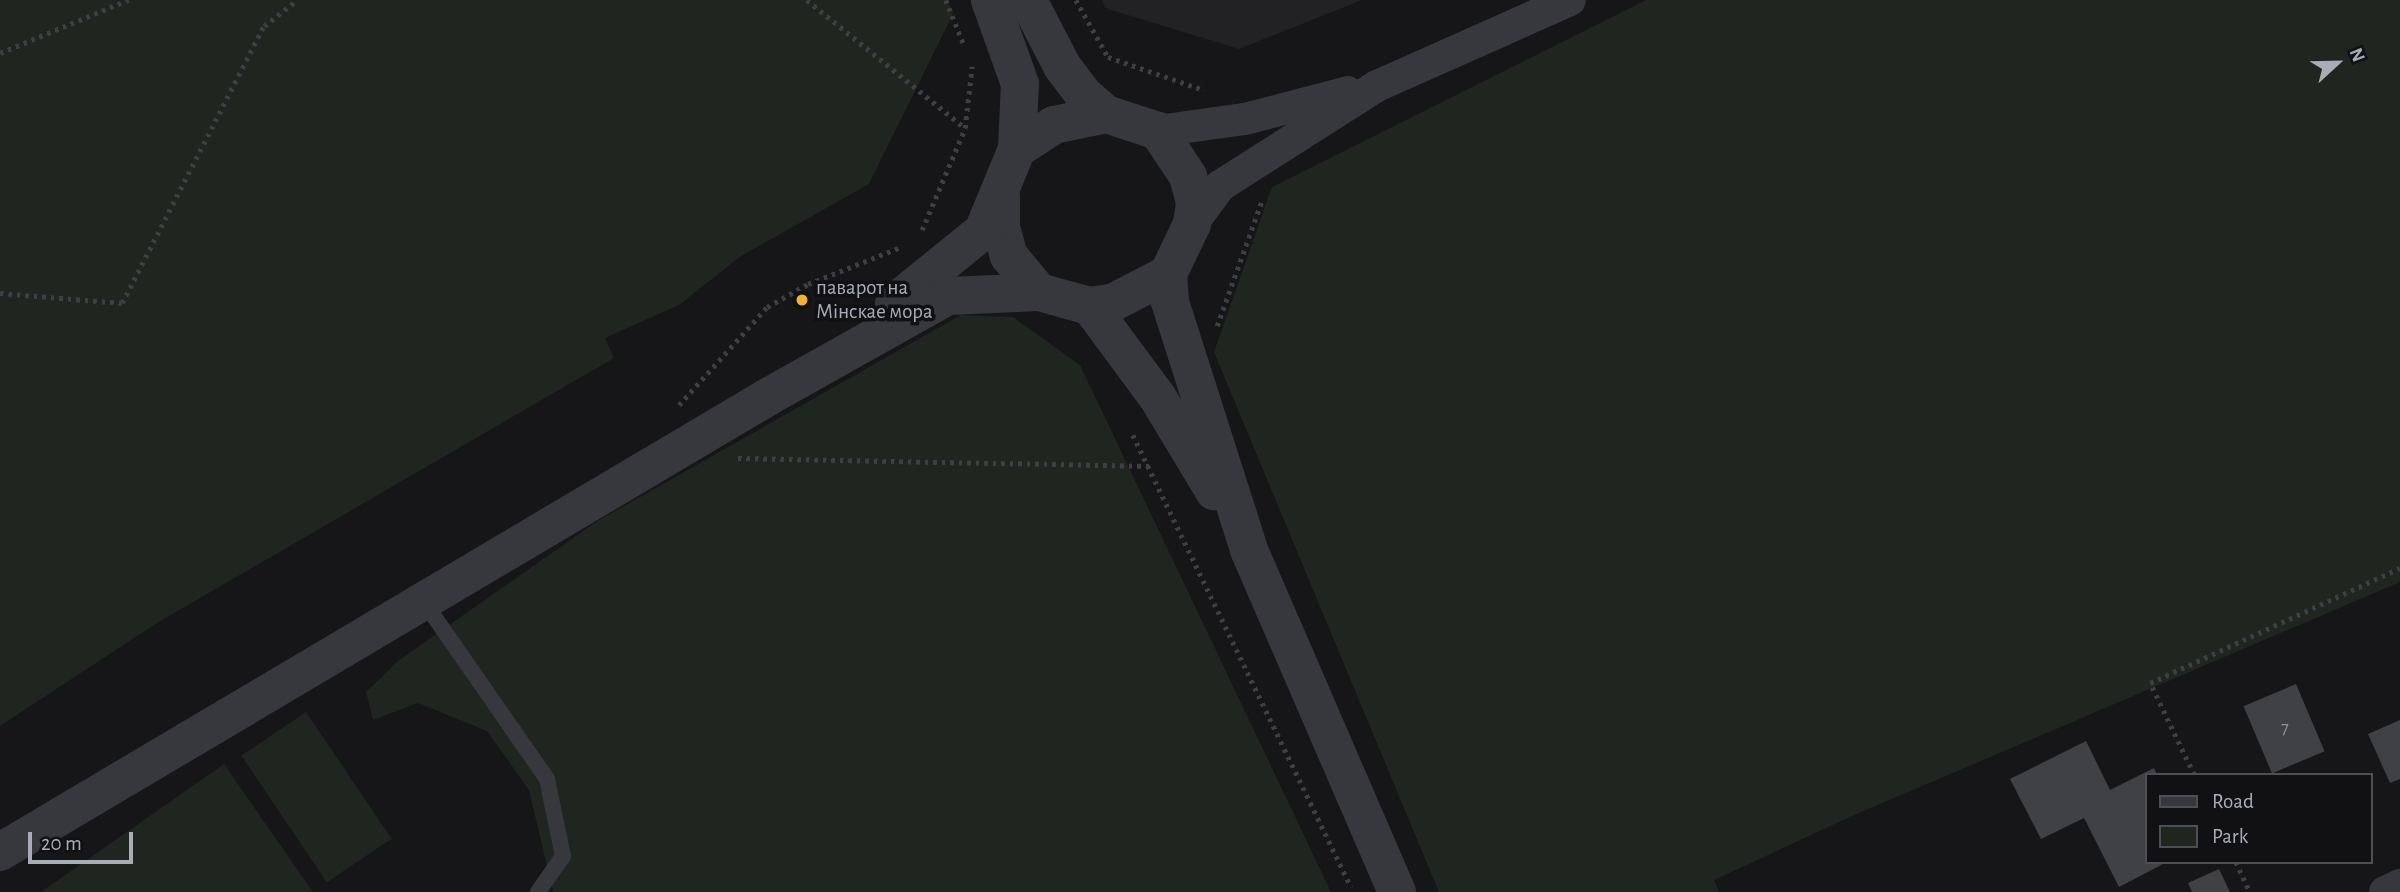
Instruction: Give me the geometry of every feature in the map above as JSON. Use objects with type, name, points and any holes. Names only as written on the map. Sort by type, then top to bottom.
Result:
[{"type":"street","points":[[766,398],[936,272],[983,231],[1017,149],[1020,84],[990,0]]},
{"type":"street","points":[[1028,0],[1062,66],[1106,114],[1158,131],[1245,119],[1377,86]]},
{"type":"street","points":[[1397,892],[1249,550],[1170,302],[1168,274],[1192,224],[1220,186],[1377,86],[1554,3]]},
{"type":"street","points":[[1017,149],[1054,125],[1106,114]]},
{"type":"street","points":[[1158,131],[1188,176],[1195,203],[1192,224]]},
{"type":"street","points":[[1001,189],[1001,227],[1009,256],[1039,292]]},
{"type":"street","points":[[0,852],[766,398],[948,296],[1039,292],[1090,306],[1112,303],[1168,274]]},
{"type":"street","points":[[1090,306],[1158,398],[1249,550]]},
{"type":"street","points":[[2385,892],[2400,885]]},
{"type":"lane","points":[[424,602],[547,779],[563,856],[538,892]]},
{"type":"path","points":[[0,53],[128,0]]},
{"type":"path","points":[[0,293],[122,303],[264,26],[297,0]]},
{"type":"path","points":[[807,0],[965,128]]},
{"type":"path","points":[[918,241],[965,128],[972,67],[946,0]]},
{"type":"path","points":[[1076,0],[1108,57],[1210,92]]},
{"type":"path","points":[[1215,331],[1266,189]]},
{"type":"path","points":[[673,412],[766,307],[808,284],[906,246]]},
{"type":"path","points":[[1132,432],[1354,892]]},
{"type":"path","points":[[723,458],[1150,466]]},
{"type":"path","points":[[2193,773],[2151,683],[2400,568]]},
{"type":"path","points":[[2237,864],[2250,892]]},
{"type":"shaded area","points":[[1102,0],[1362,0],[1239,49],[1105,8]]},
{"type":"green space","points":[[0,0],[948,0],[953,14],[869,184],[741,256],[679,305],[605,338],[614,358],[157,623],[0,726]]},
{"type":"green space","points":[[1646,0],[2400,0],[2400,582],[1852,816],[1714,880],[1719,892],[1439,892],[1214,352],[1272,187]]},
{"type":"green space","points":[[961,315],[1013,317],[1080,365],[1331,892],[553,892],[529,790],[487,731],[418,703],[373,720],[366,692],[398,661],[596,522]]},
{"type":"green space","points":[[306,712],[392,839],[327,882],[241,756]]},
{"type":"green space","points":[[224,764],[313,892],[41,892]]},
{"type":"building","points":[[2296,684],[2325,751],[2272,773],[2244,706]]},
{"type":"building","points":[[2400,720],[2400,779],[2390,783],[2368,734]]},
{"type":"building","points":[[2086,741],[2110,790],[2144,773],[2144,864],[2163,864],[2119,887],[2084,818],[2041,839],[2010,779]]},
{"type":"building","points":[[2219,869],[2230,892],[2192,892],[2188,883]]},
{"type":"place","name":"паварот на Мінскае мора","points":[[802,300]]}]
